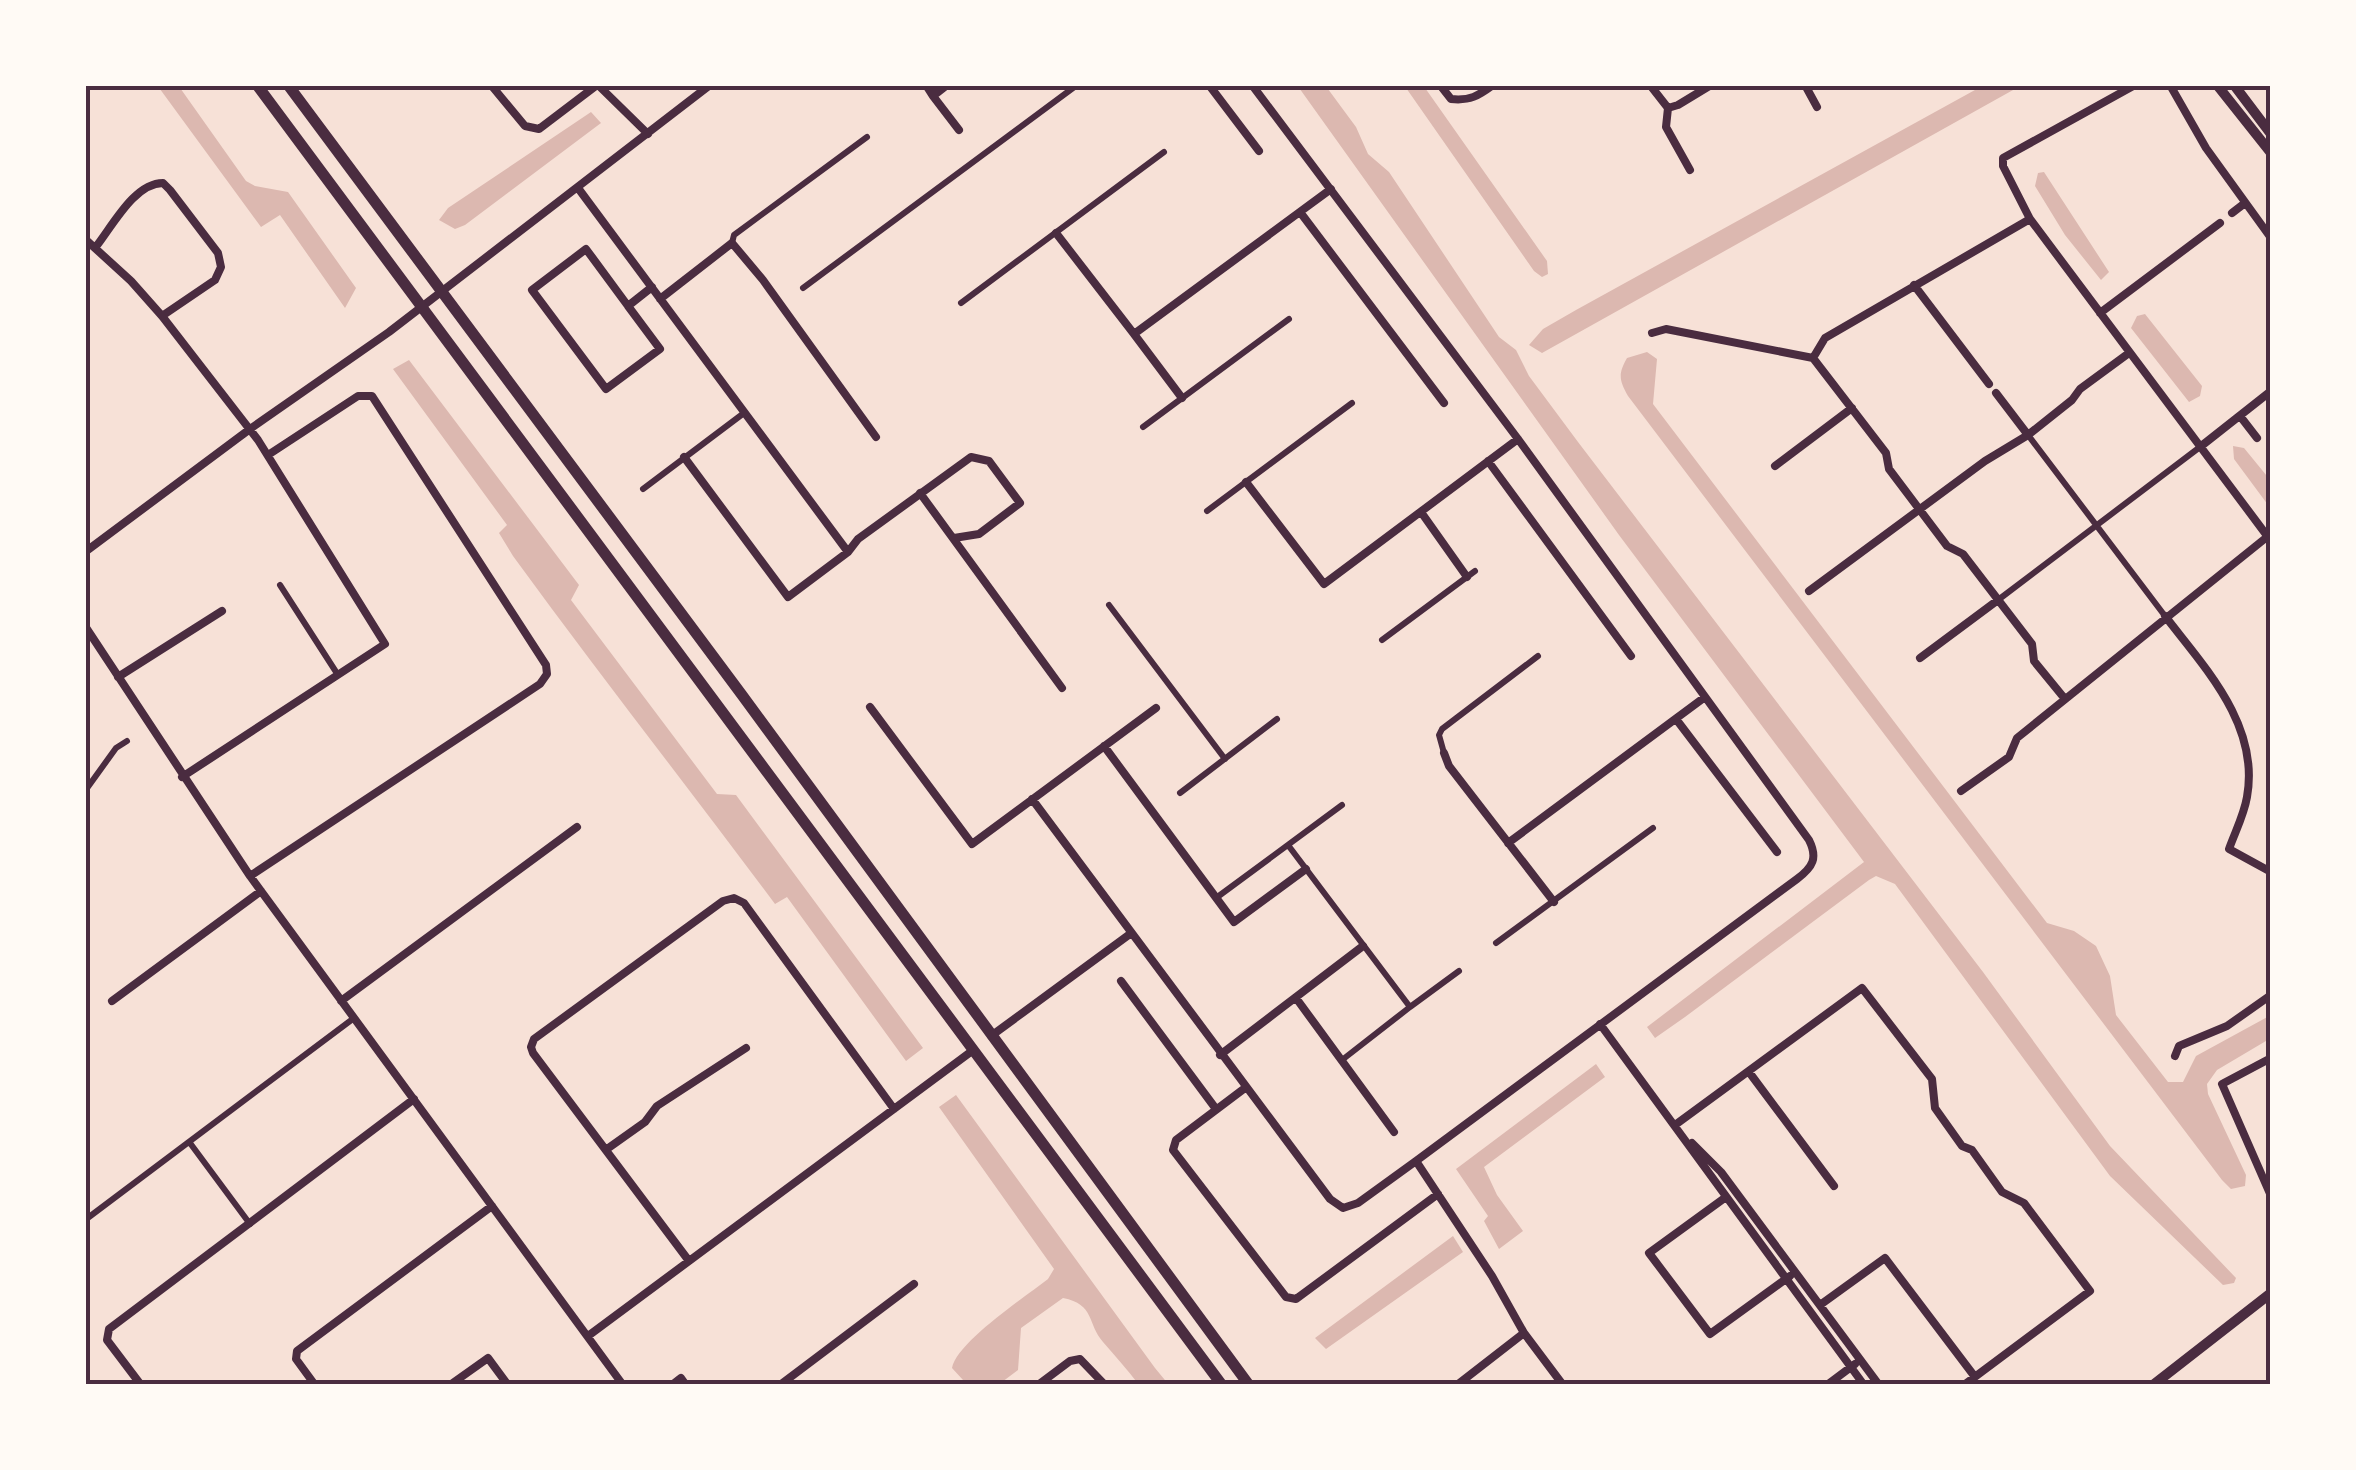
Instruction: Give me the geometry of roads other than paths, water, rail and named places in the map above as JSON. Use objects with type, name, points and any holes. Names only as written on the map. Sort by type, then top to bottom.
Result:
[{"type":"main road","points":[[257,85],[1222,1385]]},
{"type":"main road","points":[[288,85],[1249,1385]]},
{"type":"main road","points":[[972,1050],[991,1036]]},
{"type":"street","points":[[491,85],[525,126],[539,129],[597,85],[648,134]]},
{"type":"street","points":[[85,552],[440,292],[710,85]]},
{"type":"street","points":[[926,85],[959,130]]},
{"type":"street","points":[[933,96],[947,85]]},
{"type":"street","points":[[803,288],[1077,85]]},
{"type":"street","points":[[1209,85],[1259,151]]},
{"type":"street","points":[[1032,799],[1330,1200],[1344,1208],[1358,1203],[1416,1161],[1814,862],[1809,840],[1518,440],[1252,85]]},
{"type":"street","points":[[1440,85],[1451,99],[1465,101],[1493,85]]},
{"type":"street","points":[[1650,85],[1668,108],[1666,128],[1690,170]]},
{"type":"street","points":[[1668,108],[1711,85]]},
{"type":"street","points":[[1805,85],[1818,108]]},
{"type":"street","points":[[1962,791],[2008,757],[2017,738],[2165,616],[2269,539],[2030,219],[2003,166],[2004,158],[2135,85]]},
{"type":"street","points":[[2170,85],[2206,148],[2271,238]]},
{"type":"street","points":[[2217,85],[2271,153]]},
{"type":"street","points":[[2234,85],[2271,134]]},
{"type":"street","points":[[660,299],[732,243],[734,234],[867,137]]},
{"type":"street","points":[[961,303],[1164,152]]},
{"type":"street","points":[[95,248],[140,192],[152,183],[162,183],[170,190],[218,252],[221,267],[215,280],[162,316]]},
{"type":"street","points":[[578,188],[848,552]]},
{"type":"street","points":[[1134,334],[1330,190]]},
{"type":"street","points":[[2232,213],[2245,203]]},
{"type":"street","points":[[1300,212],[1444,403]]},
{"type":"street","points":[[1813,358],[1825,338],[2030,219]]},
{"type":"street","points":[[2100,313],[2220,223]]},
{"type":"street","points":[[1056,233],[1182,398]]},
{"type":"street","points":[[85,240],[131,280],[250,428],[384,638],[382,648],[182,777]]},
{"type":"street","points":[[732,243],[876,437]]},
{"type":"street","points":[[586,249],[628,306],[660,349],[606,389],[532,290],[586,249]]},
{"type":"street","points":[[1914,284],[1989,384]]},
{"type":"street","points":[[628,306],[652,288]]},
{"type":"street","points":[[1143,427],[1289,319]]},
{"type":"street","points":[[1652,333],[1666,329],[1813,358],[1886,453],[1889,469],[1947,546],[1963,554],[2032,644],[2034,661],[2064,700]]},
{"type":"street","points":[[1808,590],[1985,460],[2028,435],[2130,353]]},
{"type":"street","points":[[1920,658],[2271,391]]},
{"type":"street","points":[[1996,393],[2226,695],[2241,732],[2249,777],[2230,850],[2271,872]]},
{"type":"street","points":[[250,876],[540,684],[547,674],[546,664],[372,396],[358,396],[268,455]]},
{"type":"street","points":[[1207,511],[1352,403]]},
{"type":"street","points":[[1774,466],[1852,408]]},
{"type":"street","points":[[643,488],[744,413]]},
{"type":"street","points":[[2240,416],[2257,438]]},
{"type":"street","points":[[1246,482],[1324,584],[1518,440]]},
{"type":"street","points":[[684,457],[788,597],[848,552],[858,539],[971,457],[989,461],[1020,503],[979,534],[954,538]]},
{"type":"street","points":[[1488,461],[1630,656]]},
{"type":"street","points":[[920,493],[1062,688]]},
{"type":"street","points":[[1382,640],[1471,574],[1421,512]]},
{"type":"street","points":[[280,586],[339,676]]},
{"type":"street","points":[[1110,605],[1224,759]]},
{"type":"street","points":[[118,677],[222,610]]},
{"type":"street","points":[[85,626],[250,876],[623,1385]]},
{"type":"street","points":[[1538,656],[1439,735],[1449,766],[1554,902]]},
{"type":"street","points":[[1508,843],[1705,697]]},
{"type":"street","points":[[870,707],[972,844],[1156,708]]},
{"type":"street","points":[[1180,792],[1277,719]]},
{"type":"street","points":[[1676,719],[1777,852]]},
{"type":"street","points":[[85,791],[116,748],[127,742]]},
{"type":"street","points":[[1104,746],[1234,922],[1306,869]]},
{"type":"street","points":[[1216,898],[1342,804]]},
{"type":"street","points":[[342,1001],[577,827]]},
{"type":"street","points":[[1496,943],[1652,828]]},
{"type":"street","points":[[1288,845],[1410,1007]]},
{"type":"street","points":[[112,1001],[261,891]]},
{"type":"street","points":[[690,1260],[534,1053],[534,1039],[717,905],[734,898],[744,903],[894,1109]]},
{"type":"street","points":[[991,1036],[1130,934]]},
{"type":"street","points":[[1220,1055],[1363,946]]},
{"type":"street","points":[[1342,1060],[1459,971]]},
{"type":"street","points":[[1121,981],[1216,1109]]},
{"type":"street","points":[[1675,1125],[1862,988],[1932,1078],[1934,1108],[1962,1146],[1972,1150],[2002,1192],[2024,1203],[2090,1290],[1964,1385]]},
{"type":"street","points":[[2174,1056],[2180,1046],[2227,1026],[2271,995]]},
{"type":"street","points":[[1296,998],[1394,1132]]},
{"type":"street","points":[[85,1220],[354,1018]]},
{"type":"street","points":[[1600,1024],[1864,1385]]},
{"type":"street","points":[[608,1149],[645,1122],[672,1095],[746,1048]]},
{"type":"street","points":[[588,1336],[972,1050]]},
{"type":"street","points":[[2271,1058],[2222,1084],[2271,1196]]},
{"type":"street","points":[[1749,1072],[1834,1186]]},
{"type":"street","points":[[1245,1088],[1176,1140],[1173,1150],[1286,1297],[1296,1299],[1438,1194]]},
{"type":"street","points":[[141,1385],[106,1334],[109,1328],[414,1099]]},
{"type":"street","points":[[1675,1125],[1721,1172],[1879,1385]]},
{"type":"street","points":[[190,1143],[250,1224]]},
{"type":"street","points":[[1416,1161],[1492,1276],[1524,1333],[1562,1385]]},
{"type":"street","points":[[1740,1198],[1725,1197],[1649,1252],[1700,1321],[1710,1334],[1796,1272]]},
{"type":"street","points":[[316,1385],[296,1359],[298,1351],[492,1206]]},
{"type":"street","points":[[1820,1305],[1885,1258],[1975,1377]]},
{"type":"street","points":[[780,1385],[914,1284]]},
{"type":"street","points":[[2153,1385],[2271,1293]]},
{"type":"street","points":[[1457,1385],[1524,1333]]},
{"type":"street","points":[[450,1385],[488,1358],[508,1385]]},
{"type":"street","points":[[1038,1385],[1070,1361],[1080,1359],[1105,1385]]},
{"type":"street","points":[[1826,1385],[1860,1360]]},
{"type":"street","points":[[672,1385],[681,1378],[686,1385]]}]
